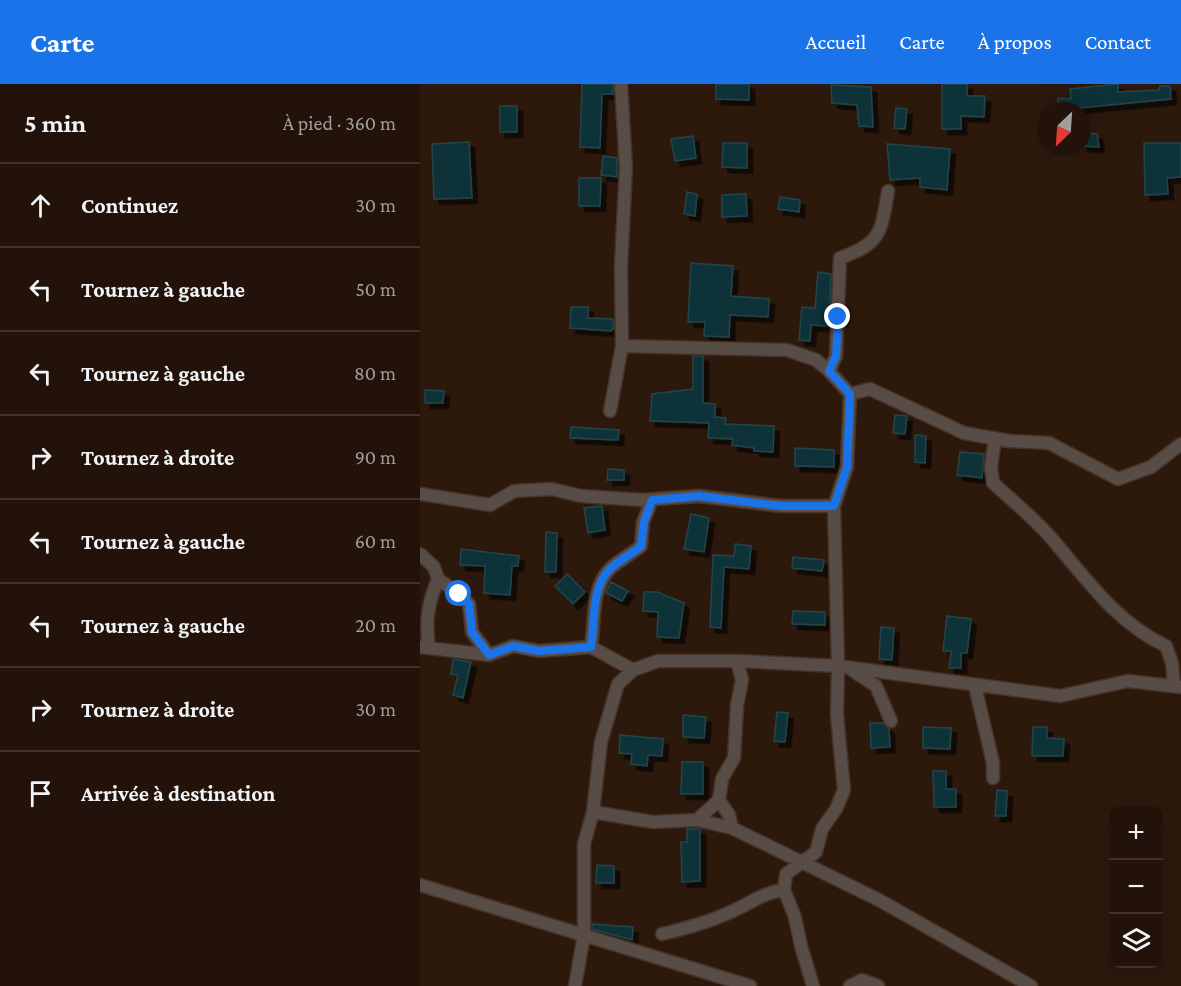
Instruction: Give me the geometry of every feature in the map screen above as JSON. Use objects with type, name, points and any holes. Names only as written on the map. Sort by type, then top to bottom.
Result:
[{"type":"street","points":[[610,411],[622,346],[621,266],[626,168],[621,84]]},
{"type":"street","points":[[829,371],[836,356],[840,258],[865,249],[882,229],[888,191]]},
{"type":"street","points":[[622,346],[787,350],[816,360],[850,394],[847,467],[834,506],[843,667],[837,715],[844,790],[836,809],[822,829],[816,852],[786,874]]},
{"type":"street","points":[[850,394],[870,389],[964,434],[1049,442],[1118,479],[1151,467],[1181,444]]},
{"type":"street","points":[[574,986],[584,935],[584,844],[593,812],[595,775],[608,716],[618,684],[633,670],[658,661],[737,661],[843,667],[1060,696],[1128,681],[1177,686],[1166,646],[1148,637],[1118,614],[1073,567],[1052,539],[993,483],[991,468],[995,438]]},
{"type":"street","points":[[420,494],[490,505],[514,491],[552,489],[581,496],[652,500],[699,496],[781,506],[834,506]]},
{"type":"street","points":[[591,647],[596,617],[595,593],[609,570],[641,546],[644,522],[652,500]]},
{"type":"street","points":[[420,554],[434,567],[438,579],[469,604],[472,632],[489,655]]},
{"type":"street","points":[[438,579],[429,601],[425,648],[489,655],[513,646],[539,651],[591,647],[633,670]]},
{"type":"street","points":[[697,820],[719,800],[722,778],[734,758],[737,705],[742,680],[737,661]]},
{"type":"street","points":[[843,667],[876,686],[891,721]]},
{"type":"street","points":[[975,686],[993,763],[993,778]]},
{"type":"street","points":[[719,800],[729,815],[732,828]]},
{"type":"street","points":[[593,812],[653,822],[697,820],[732,828],[879,900],[1031,986]]},
{"type":"street","points":[[816,852],[827,874]]},
{"type":"street","points":[[783,853],[786,874],[784,890],[795,917],[813,986]]},
{"type":"street","points":[[420,885],[750,986]]},
{"type":"street","points":[[662,933],[701,924],[738,909],[766,892],[784,890]]},
{"type":"street","points":[[850,986],[862,980],[878,986]]},
{"type":"building","points":[[582,84],[613,84],[613,94],[602,94],[600,148],[580,147]]},
{"type":"building","points":[[716,84],[749,84],[749,100],[716,99]]},
{"type":"building","points":[[942,84],[967,84],[967,96],[985,96],[984,117],[961,116],[961,129],[942,129]]},
{"type":"building","points":[[1118,84],[1118,92],[1159,90],[1160,86],[1170,86],[1171,99],[1091,107],[1091,102],[1058,102],[1058,98],[1071,99],[1070,89]]},
{"type":"building","points":[[831,85],[871,87],[873,127],[859,126],[857,105],[832,103]]},
{"type":"building","points":[[500,106],[517,106],[517,132],[500,132]]},
{"type":"building","points":[[896,108],[907,109],[905,129],[894,128]]},
{"type":"building","points":[[1091,133],[1097,134],[1099,147],[1091,147]]},
{"type":"building","points":[[693,136],[696,158],[675,161],[671,139]]},
{"type":"building","points":[[469,142],[472,198],[434,199],[432,144]]},
{"type":"building","points":[[723,143],[747,143],[747,168],[722,167]]},
{"type":"building","points":[[1144,143],[1181,143],[1181,177],[1167,178],[1168,194],[1145,195]]},
{"type":"building","points":[[887,144],[950,149],[947,190],[920,187],[920,178],[890,180]]},
{"type":"building","points":[[603,156],[617,158],[617,177],[601,175]]},
{"type":"building","points":[[579,178],[601,178],[600,206],[579,206]]},
{"type":"building","points":[[687,192],[697,194],[695,216],[684,214]]},
{"type":"building","points":[[746,194],[747,216],[722,217],[722,195]]},
{"type":"building","points":[[780,197],[800,200],[799,212],[778,209]]},
{"type":"building","points":[[691,263],[733,266],[731,296],[769,299],[768,317],[730,315],[729,337],[704,336],[705,322],[688,322]]},
{"type":"building","points":[[818,272],[831,274],[829,326],[811,325],[810,341],[799,340],[802,307],[815,308]]},
{"type":"building","points":[[571,307],[588,307],[588,318],[613,319],[614,328],[611,331],[570,328]]},
{"type":"building","points":[[693,356],[703,356],[703,403],[715,404],[715,417],[726,418],[725,424],[774,426],[773,452],[754,451],[754,448],[732,445],[733,439],[708,438],[709,423],[650,421],[652,394],[693,389]]},
{"type":"building","points":[[425,390],[444,391],[443,403],[425,403]]},
{"type":"building","points":[[895,415],[907,416],[905,434],[893,433]]},
{"type":"building","points":[[571,427],[619,430],[618,440],[570,438]]},
{"type":"building","points":[[915,435],[926,436],[925,463],[915,462]]},
{"type":"building","points":[[795,448],[834,450],[834,467],[795,466]]},
{"type":"building","points":[[960,452],[984,454],[982,478],[957,475]]},
{"type":"building","points":[[608,469],[624,470],[624,480],[607,480]]},
{"type":"building","points":[[602,506],[605,530],[588,533],[584,508]]},
{"type":"building","points":[[691,514],[709,518],[704,552],[684,549]]},
{"type":"building","points":[[546,532],[557,533],[556,572],[545,572]]},
{"type":"building","points":[[735,544],[751,546],[749,569],[724,567],[721,628],[710,627],[713,555],[734,556]]},
{"type":"building","points":[[461,549],[519,556],[518,566],[512,566],[510,595],[484,593],[485,566],[460,565]]},
{"type":"building","points":[[793,557],[824,560],[822,571],[792,568]]},
{"type":"building","points":[[567,574],[585,592],[573,604],[555,586]]},
{"type":"building","points":[[611,582],[628,591],[622,601],[606,593]]},
{"type":"building","points":[[644,592],[657,592],[684,603],[679,638],[657,637],[658,612],[643,611]]},
{"type":"building","points":[[793,611],[825,612],[825,625],[792,624]]},
{"type":"building","points":[[947,616],[971,619],[967,653],[961,653],[961,668],[949,668],[951,651],[943,651]]},
{"type":"building","points":[[881,627],[894,628],[892,660],[879,659]]},
{"type":"building","points":[[453,659],[471,662],[463,698],[453,695],[458,675],[451,674]]},
{"type":"building","points":[[777,712],[788,713],[785,742],[774,741]]},
{"type":"building","points":[[683,715],[706,717],[704,738],[683,737]]},
{"type":"building","points":[[870,723],[883,723],[889,729],[890,747],[871,748]]},
{"type":"building","points":[[923,727],[951,728],[950,749],[923,748]]},
{"type":"building","points":[[1033,727],[1047,727],[1047,738],[1064,739],[1063,756],[1032,756]]},
{"type":"building","points":[[620,735],[663,739],[662,756],[648,755],[647,766],[631,764],[632,754],[619,753]]},
{"type":"building","points":[[682,762],[703,762],[703,794],[681,794]]},
{"type":"building","points":[[933,771],[946,771],[946,789],[956,789],[956,807],[934,807]]},
{"type":"building","points":[[997,790],[1007,791],[1006,816],[995,816]]},
{"type":"building","points":[[687,829],[700,829],[700,881],[682,882],[681,842],[687,842]]},
{"type":"building","points":[[597,865],[614,866],[614,883],[596,883]]},
{"type":"building","points":[[592,924],[633,927],[632,940],[592,929]]},
{"type":"route","points":[[459,594],[469,604],[472,632],[489,655],[513,646],[539,651],[591,647],[596,617],[595,593],[609,570],[626,560],[641,546],[644,522],[652,500],[699,496],[781,506],[834,506],[847,467],[850,394],[829,371],[836,356],[838,317]]}]
